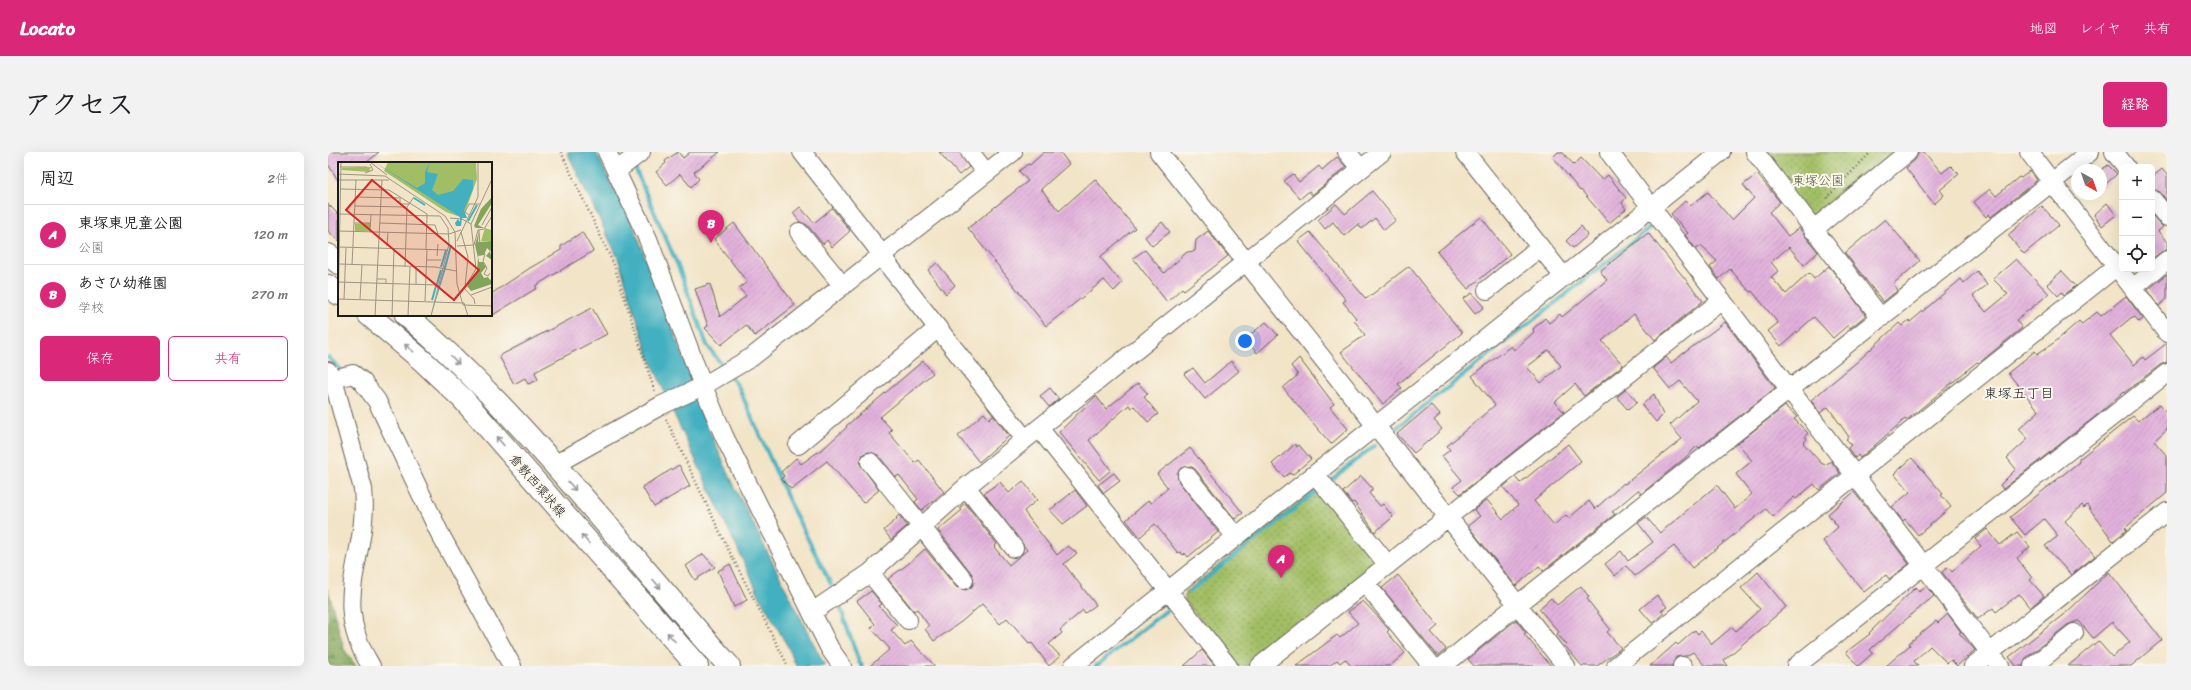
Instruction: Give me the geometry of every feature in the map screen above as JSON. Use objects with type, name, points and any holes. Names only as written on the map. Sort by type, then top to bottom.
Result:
[{"type":"main road","points":[[328,255],[338,262]]},
{"type":"main road","points":[[328,286],[338,293]]},
{"type":"main road","name":"倉敷西環状線","points":[[370,316],[424,362],[463,399],[697,666]]},
{"type":"main road","name":"倉敷西環状線","points":[[407,316],[440,344],[554,465],[729,666]]},
{"type":"street","points":[[607,152],[648,239],[700,388],[830,649],[842,666]]},
{"type":"street","points":[[616,171],[640,152]]},
{"type":"street","points":[[802,152],[1025,440]]},
{"type":"street","points":[[970,152],[986,173]]},
{"type":"street","points":[[554,465],[663,404],[700,388],[726,372],[793,326],[1013,152]]},
{"type":"street","points":[[1159,152],[1566,666]]},
{"type":"street","points":[[1347,152],[1361,169]]},
{"type":"street","points":[[812,612],[870,573],[966,487],[1382,152]]},
{"type":"street","points":[[1465,152],[1564,277]]},
{"type":"street","points":[[1609,152],[1995,659]]},
{"type":"street","points":[[1073,666],[1721,152]]},
{"type":"street","points":[[1755,152],[1881,318]]},
{"type":"street","points":[[1813,230],[1908,152]]},
{"type":"street","points":[[2028,152],[2167,332]]},
{"type":"street","points":[[1443,666],[1517,605],[2090,152]]},
{"type":"street","points":[[2114,152],[2124,164]]},
{"type":"street","points":[[2153,200],[2167,217]]},
{"type":"street","points":[[799,232],[843,286]]},
{"type":"street","points":[[1487,290],[1540,247]]},
{"type":"street","points":[[2133,288],[2167,260]]},
{"type":"street","points":[[1616,666],[2116,267]]},
{"type":"street","points":[[1260,666],[1722,300]]},
{"type":"street","points":[[798,445],[938,328]]},
{"type":"street","points":[[1796,666],[2167,373]]},
{"type":"street","points":[[371,666],[361,652],[350,619],[350,592],[353,567],[363,525],[365,506],[363,489],[330,375],[353,374],[362,381],[377,401],[440,534],[512,666]]},
{"type":"street","points":[[1039,428],[1228,666]]},
{"type":"street","points":[[870,462],[964,580]]},
{"type":"street","points":[[1316,474],[1388,565]]},
{"type":"street","points":[[1187,476],[1236,537]]},
{"type":"street","points":[[966,487],[1014,548]]},
{"type":"street","points":[[1973,666],[1995,659],[2167,512]]},
{"type":"street","points":[[870,573],[908,620]]},
{"type":"street","points":[[1365,583],[1432,666]]},
{"type":"street","points":[[2033,666],[2071,641]]},
{"type":"path","points":[[561,152],[614,265],[663,404],[728,548],[788,666]]},
{"type":"path","points":[[1837,210],[1827,197],[1871,152]]},
{"type":"green space","name":"東塚公園","points":[[1761,152],[1899,152],[1818,218],[1809,216]]},
{"type":"green space","points":[[1315,489],[1323,491],[1377,565],[1249,666],[1236,666],[1185,601],[1185,592]]},
{"type":"green space","points":[[328,589],[344,649],[356,666],[328,666]]},
{"type":"water","points":[[567,152],[596,152],[611,184],[627,209],[701,403],[698,406],[737,492],[825,666],[796,666],[788,647],[761,599],[673,412],[647,351],[618,258]]},
{"type":"building","points":[[328,152],[379,152],[367,162],[338,162],[338,180],[328,164]]},
{"type":"building","points":[[678,152],[683,158],[690,152],[720,152],[694,172],[699,179],[691,187],[680,174],[667,185],[656,172],[666,163],[665,161]]},
{"type":"building","points":[[939,152],[960,152],[969,167],[959,175]]},
{"type":"building","points":[[1044,152],[1060,152],[1069,164],[1041,189],[1059,211],[1095,179],[1135,228],[1100,257],[1122,283],[1114,291],[1104,280],[1046,326],[968,228],[1028,181],[1019,171],[1028,164],[1030,165]]},
{"type":"building","points":[[1558,152],[1562,152],[1574,165],[1581,158],[1602,180],[1608,175],[1626,198],[1622,203],[1626,209],[1609,223],[1581,190],[1580,191],[1553,157]]},
{"type":"building","points":[[1919,152],[1924,152],[1942,173],[1951,166],[1959,174],[1940,190],[1944,195],[1934,204],[1906,168],[1915,160]]},
{"type":"building","points":[[1337,157],[1346,167],[1312,195],[1309,191],[1300,199],[1284,181],[1293,174],[1299,182],[1319,166],[1322,170]]},
{"type":"building","points":[[2107,166],[2117,174],[2107,183]]},
{"type":"building","points":[[2162,169],[2167,175],[2167,201],[2160,192],[2155,190],[2155,175]]},
{"type":"building","points":[[2030,171],[2037,180],[1991,217],[1989,214],[1986,217],[1974,202],[1990,189],[1996,196],[2019,177],[2021,178]]},
{"type":"building","points":[[1757,174],[1780,202],[1769,212],[1788,236],[1799,228],[1818,252],[1804,265],[1789,247],[1771,262],[1778,271],[1771,277],[1786,294],[1809,273],[1814,279],[1829,266],[1864,312],[1865,316],[1850,328],[1848,325],[1833,338],[1814,317],[1781,346],[1768,331],[1778,323],[1752,291],[1750,292],[1730,269],[1719,279],[1710,267],[1717,261],[1701,246],[1696,249],[1685,235],[1688,233],[1671,214],[1685,201],[1690,206],[1708,192],[1732,220],[1754,198],[1743,185]]},
{"type":"building","points":[[1372,191],[1396,220],[1384,230],[1375,218],[1362,229],[1358,224],[1344,236],[1333,222],[1325,229],[1318,220],[1336,204],[1345,214]]},
{"type":"building","points":[[2107,203],[2116,215],[2102,226],[2094,215]]},
{"type":"building","points":[[328,204],[338,214],[338,240],[328,231]]},
{"type":"building","points":[[2042,206],[2059,225],[2024,254],[2008,235]]},
{"type":"building","points":[[800,207],[814,223],[832,208],[850,231],[832,247],[827,240],[823,244],[807,225],[800,222],[793,213]]},
{"type":"building","points":[[1481,217],[1510,254],[1468,289],[1437,252]]},
{"type":"building","points":[[2155,218],[2163,227],[2158,231],[2167,242],[2167,250],[2155,257]]},
{"type":"building","points":[[1885,219],[1920,261],[1893,284],[1898,290],[1883,302],[1845,253]]},
{"type":"building","points":[[1162,222],[1170,232],[1152,246],[1145,237]]},
{"type":"building","points":[[734,223],[795,305],[755,336],[746,325],[721,345],[705,328],[708,326],[695,289],[710,284],[720,317],[746,296],[739,288],[747,282],[714,239]]},
{"type":"building","points":[[1581,226],[1588,235],[1573,248],[1566,241]]},
{"type":"building","points":[[1208,231],[1228,256],[1184,290],[1182,288],[1167,302],[1133,258],[1145,250],[1164,273],[1187,252],[1195,251],[1196,240]]},
{"type":"building","points":[[582,232],[593,251],[535,286],[537,288],[492,315],[492,293],[530,268],[561,250],[561,246]]},
{"type":"building","points":[[1310,232],[1366,299],[1409,266],[1462,333],[1398,384],[1402,388],[1383,404],[1341,352],[1365,335],[1354,320],[1356,318],[1343,302],[1346,300],[1298,241]]},
{"type":"building","points":[[1648,233],[1703,301],[1655,340],[1634,314],[1602,341],[1623,365],[1584,396],[1575,384],[1555,402],[1564,412],[1460,494],[1453,487],[1462,480],[1442,456],[1450,450],[1447,446],[1495,405],[1472,376],[1511,346],[1514,350],[1534,332],[1533,329],[1545,318],[1549,323],[1560,314],[1562,317],[1607,280],[1600,271]],"holes":[[[1549,350],[1561,366],[1541,383],[1527,367]]]},
{"type":"building","points":[[2016,259],[2049,294],[2016,320],[2022,328],[1979,363],[1977,362],[1907,420],[1905,419],[1860,458],[1858,455],[1855,458],[1848,448],[1852,445],[1846,439],[1849,437],[1828,407],[1820,413],[1811,400],[1857,362],[1899,323],[1902,326],[1909,320],[1910,322],[1961,279],[1964,283],[1977,271],[1987,285],[1973,296],[1986,312],[2008,294],[1993,279]]},
{"type":"building","points":[[937,263],[955,285],[946,294],[928,270]]},
{"type":"building","points":[[2062,271],[2076,286],[2064,295],[2062,292],[2058,296],[2047,284]]},
{"type":"building","points":[[2167,274],[2167,299],[2159,306],[2148,290]]},
{"type":"building","points":[[1472,293],[1484,307],[1475,314],[1463,299]]},
{"type":"building","points":[[2126,296],[2143,319],[2139,322],[2135,317],[2132,317],[2110,335],[2134,365],[2143,357],[2145,360],[2167,343],[2167,362],[2160,365],[2124,393],[2123,392],[2101,412],[2003,489],[2000,485],[2016,469],[2007,458],[2028,439],[2019,429],[2039,411],[2008,373],[2035,351],[2037,354],[2055,342],[2079,321],[2082,324],[2097,312],[2101,316]]},
{"type":"building","points":[[592,308],[607,334],[535,372],[538,380],[528,384],[525,378],[514,384],[499,356]]},
{"type":"building","points":[[1266,322],[1278,335],[1257,353],[1245,339]]},
{"type":"building","points":[[1725,322],[1775,388],[1699,448],[1697,446],[1685,458],[1641,494],[1638,490],[1612,512],[1615,514],[1543,571],[1539,566],[1516,586],[1468,526],[1480,516],[1474,510],[1487,500],[1503,519],[1518,505],[1503,487],[1515,477],[1520,483],[1568,444],[1581,461],[1534,501],[1554,525],[1566,515],[1569,518],[1589,501],[1595,509],[1624,483],[1625,484],[1682,439],[1670,425],[1697,401],[1680,381],[1670,389],[1653,368],[1666,357],[1671,363]]},
{"type":"building","points":[[1299,358],[1334,404],[1330,407],[1348,429],[1331,444],[1283,388],[1298,375],[1291,366]]},
{"type":"building","points":[[923,361],[933,373],[880,417],[892,430],[889,433],[915,463],[919,460],[944,492],[922,510],[915,502],[918,499],[899,475],[896,477],[878,455],[869,452],[863,454],[860,464],[879,490],[863,503],[827,461],[791,489],[781,479],[784,476],[781,472],[796,458],[801,464],[825,447],[847,427],[846,426]]},
{"type":"building","points":[[1231,361],[1239,371],[1205,399],[1184,374],[1193,368],[1205,383]]},
{"type":"building","points":[[1138,383],[1148,394],[1144,397],[1158,414],[1148,422],[1134,406],[1131,408],[1129,405],[1089,440],[1111,470],[1099,480],[1059,432],[1096,396],[1106,409]]},
{"type":"building","points":[[1050,388],[1059,399],[1049,407],[1040,396]]},
{"type":"building","points":[[1626,389],[1637,402],[1628,410],[1617,397]]},
{"type":"building","points":[[1654,394],[1663,415],[1656,422],[1642,405]]},
{"type":"building","points":[[2160,404],[2167,413],[2167,429],[2154,441],[2167,456],[2167,493],[2125,528],[2127,530],[2113,541],[2087,505],[2084,508],[2082,505],[2065,521],[2095,556],[2071,575],[2045,546],[2058,536],[2044,519],[2025,535],[2010,517],[2079,462],[2079,459],[2133,416],[2138,421]]},
{"type":"building","points":[[1431,405],[1440,415],[1434,420],[1442,429],[1414,453],[1397,434]]},
{"type":"building","points":[[1785,406],[1797,417],[1794,419],[1808,433],[1805,436],[1807,439],[1803,443],[1821,463],[1825,465],[1831,461],[1840,473],[1819,490],[1814,484],[1796,499],[1794,497],[1773,517],[1766,509],[1692,568],[1674,546],[1635,576],[1626,566],[1615,576],[1605,564],[1621,551],[1628,561],[1653,542],[1638,523],[1646,517],[1660,533],[1717,485],[1735,509],[1752,494],[1736,474],[1752,461],[1738,443]]},
{"type":"building","points":[[984,413],[989,419],[993,415],[1009,436],[979,462],[958,436]]},
{"type":"building","points":[[1295,444],[1297,447],[1299,445],[1311,459],[1292,475],[1290,473],[1284,477],[1272,464]]},
{"type":"building","points":[[1190,448],[1243,513],[1235,519],[1195,469],[1190,466],[1181,468],[1177,473],[1179,482],[1218,532],[1188,557],[1185,553],[1183,555],[1180,552],[1178,553],[1155,524],[1140,537],[1126,520],[1148,501],[1151,503],[1168,488],[1157,474]]},
{"type":"building","points":[[1912,458],[1943,494],[1941,495],[1951,507],[1918,535],[1905,519],[1903,521],[1892,507],[1910,492],[1894,474]]},
{"type":"building","points":[[679,465],[690,486],[654,507],[642,487]]},
{"type":"building","points":[[1114,473],[1120,481],[1104,493],[1098,485]]},
{"type":"building","points":[[1361,476],[1372,488],[1369,493],[1380,506],[1383,504],[1393,517],[1375,532],[1354,502],[1352,503],[1343,492]]},
{"type":"building","points":[[1023,481],[1037,500],[1024,511],[1025,513],[1057,555],[1068,546],[1077,553],[1064,564],[1096,605],[1085,613],[1083,610],[1060,630],[1062,633],[1049,644],[1060,656],[1049,666],[1032,643],[1030,644],[1007,618],[1000,624],[982,604],[961,622],[934,641],[925,629],[929,626],[917,609],[914,611],[888,579],[925,549],[956,587],[965,590],[971,588],[974,583],[972,574],[938,530],[962,510],[960,508],[965,503],[997,544],[994,547],[1009,565],[1027,550],[984,493],[1000,482],[1009,493]]},
{"type":"building","points":[[1075,490],[1087,506],[1063,524],[1050,510]]},
{"type":"building","points":[[1854,492],[1909,564],[1889,579],[1886,575],[1864,592],[1823,541],[1838,527],[1828,514]]},
{"type":"building","points":[[899,515],[907,526],[891,540],[884,530],[897,519],[896,518]]},
{"type":"building","points":[[1987,529],[2000,545],[2017,532],[2030,547],[2017,558],[2032,578],[2030,580],[2044,596],[2030,608],[2019,594],[1996,612],[1993,608],[1978,619],[1942,572],[1948,567],[1952,572],[1981,546],[1975,539]]},
{"type":"building","points":[[703,554],[715,567],[695,580],[686,566]]},
{"type":"building","points":[[730,564],[747,600],[734,607],[718,571]]},
{"type":"building","points":[[1758,572],[1786,607],[1724,660],[1728,666],[1705,666],[1693,652],[1686,656],[1676,657],[1672,666],[1650,666],[1676,643],[1678,645],[1695,630],[1698,634],[1701,631],[1712,644],[1732,627],[1736,631],[1760,609],[1741,588]]},
{"type":"building","points":[[2109,572],[2162,640],[2131,666],[2068,666],[2098,641],[2112,657],[2130,642],[2112,622],[2093,638],[2079,621],[2077,621],[2067,625],[2026,658],[2023,666],[2016,666],[2009,657],[2068,611]]},
{"type":"building","points":[[1398,575],[1438,626],[1431,632],[1446,649],[1438,656],[1382,588]]},
{"type":"building","points":[[1581,586],[1589,597],[1587,599],[1610,629],[1607,632],[1621,648],[1597,666],[1582,666],[1565,646],[1567,645],[1557,634],[1559,632],[1539,609],[1551,598],[1557,605]]},
{"type":"building","points":[[1926,586],[1934,596],[1874,646],[1870,650],[1873,653],[1858,666],[1846,652],[1870,634],[1869,633],[1916,587],[1919,591]]},
{"type":"building","points":[[871,591],[882,604],[879,606],[897,625],[891,630],[905,646],[911,641],[935,666],[870,666],[890,649],[871,628],[875,624],[857,601]]},
{"type":"building","points":[[1657,595],[1667,607],[1661,611],[1664,613],[1652,623],[1640,609]]},
{"type":"building","points":[[1363,601],[1389,630],[1387,632],[1405,653],[1390,666],[1351,666],[1345,659],[1340,663],[1337,660],[1329,666],[1296,666],[1337,635],[1340,638],[1358,623],[1348,612]]},
{"type":"building","points":[[1948,614],[1961,632],[1959,633],[1975,650],[1957,666],[1951,660],[1947,663],[1930,646],[1914,661],[1918,666],[1886,666],[1910,645],[1909,643],[1936,621],[1938,623]]},
{"type":"building","points":[[1516,620],[1526,633],[1524,634],[1551,666],[1474,666],[1468,659]]},
{"type":"building","points":[[1202,650],[1215,666],[1184,666]]},
{"type":"waterway","points":[[634,166],[678,266],[707,345],[724,368]]},
{"type":"waterway","points":[[1394,430],[1655,224],[1657,226]]},
{"type":"waterway","points":[[328,357],[342,371]]},
{"type":"waterway","points":[[729,375],[738,386],[793,510],[831,584]]},
{"type":"waterway","points":[[1331,480],[1375,445]]},
{"type":"waterway","points":[[1189,592],[1316,492]]},
{"type":"waterway","points":[[841,609],[859,662],[862,666]]},
{"type":"waterway","points":[[1096,666],[1167,610]]},
{"type":"place","name":"あさひ幼稚園","points":[[711,243]]},
{"type":"place","name":"東塚東児童公園","points":[[1281,578]]},
{"type":"district","name":"東塚五丁目","points":[[2019,393]]}]
